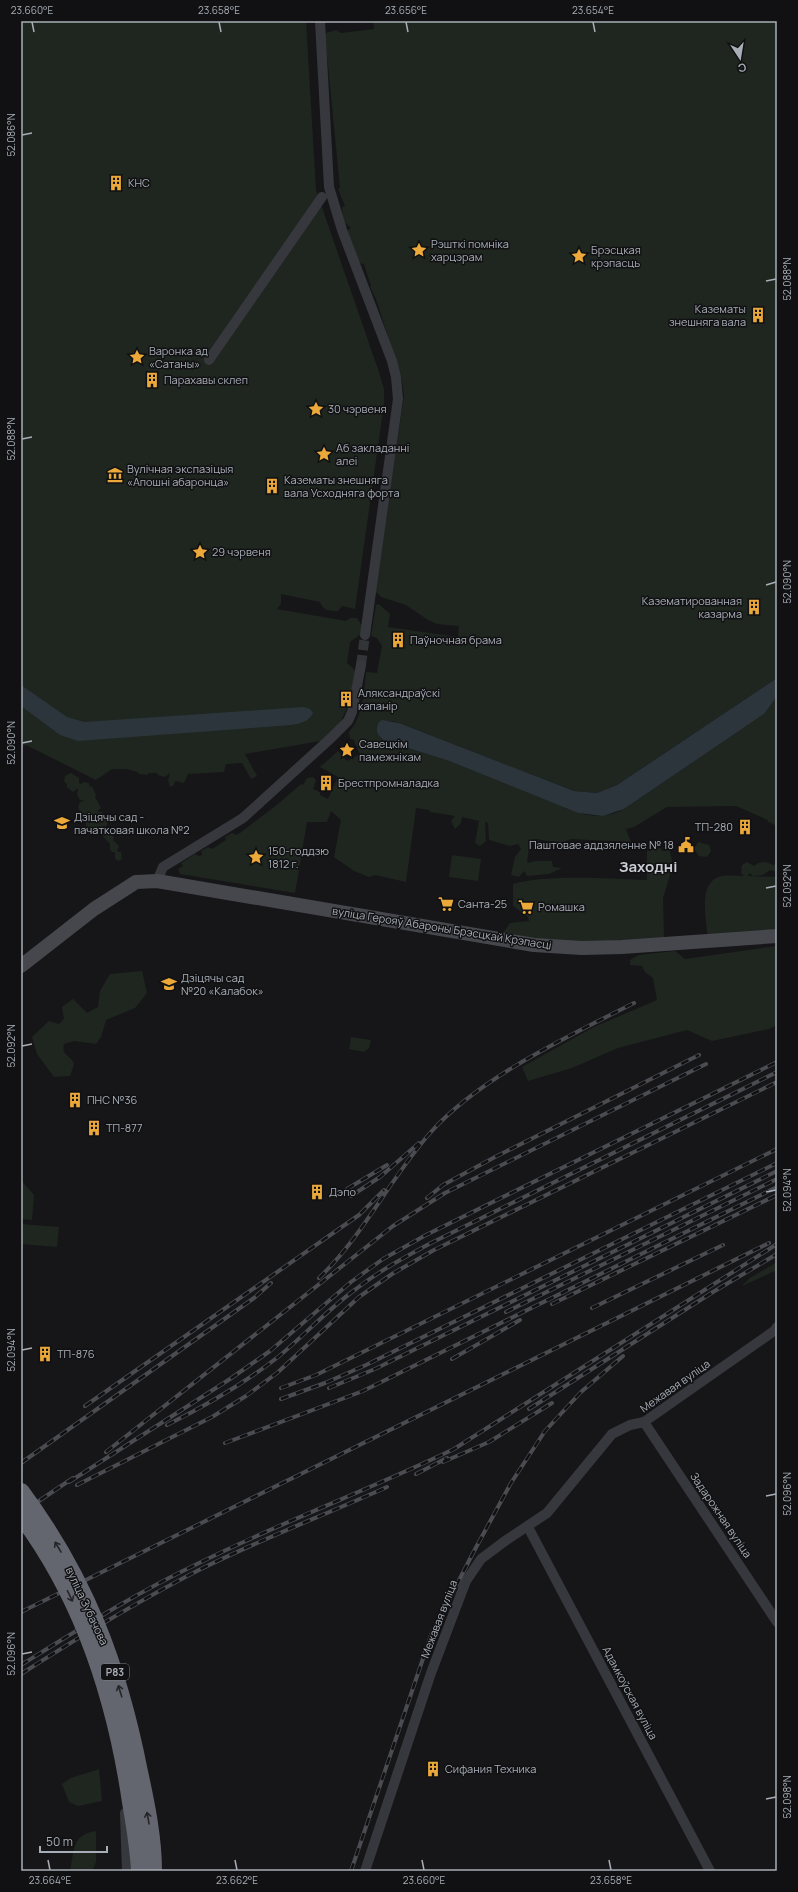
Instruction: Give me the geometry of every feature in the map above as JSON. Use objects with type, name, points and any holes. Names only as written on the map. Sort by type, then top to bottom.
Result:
[{"type":"highway","name":"вуліца Зубачова","points":[[21,1492],[49,1532],[69,1566],[90,1608],[113,1665],[131,1732],[141,1781],[150,1830],[153,1871]]},
{"type":"highway","name":"вуліца Зубачова","points":[[21,1515],[45,1552],[68,1593],[100,1669],[118,1736],[128,1783],[140,1871]]},
{"type":"main road","name":"вуліца Герояў Абароны Брэсцкай Крэпасці","points":[[21,966],[94,909],[136,882],[157,881],[534,944],[582,948],[622,947],[777,936]]},
{"type":"street","points":[[320,21],[329,187],[342,230],[392,361],[396,378],[398,399],[364,635]]},
{"type":"street","points":[[209,360],[322,197]]},
{"type":"street","points":[[157,881],[163,867],[243,818],[348,721],[352,712],[361,665]]},
{"type":"street","name":"Межавая вуліца","points":[[365,1871],[431,1673],[466,1581],[481,1559],[505,1541],[548,1513],[612,1434],[630,1425],[644,1422],[774,1331],[777,1327]]},
{"type":"street","name":"Задарожная вуліца","points":[[644,1422],[777,1622]]},
{"type":"street","name":"Адамкоўская вуліца","points":[[528,1527],[710,1871]]},
{"type":"street","points":[[120,1713],[132,1776],[124,1800],[127,1871]]},
{"type":"shaded area","points":[[21,21],[306,21],[316,190],[379,372],[384,389],[384,404],[355,609],[342,606],[338,611],[330,611],[325,609],[320,602],[281,594],[281,604],[277,609],[346,621],[350,618],[357,618],[362,626],[360,635],[350,642],[347,663],[355,670],[347,708],[339,724],[326,740],[245,754],[257,776],[251,779],[242,763],[226,764],[224,772],[188,774],[184,783],[175,781],[174,785],[170,787],[168,780],[170,773],[165,777],[158,775],[157,773],[149,773],[147,775],[139,774],[138,772],[126,769],[112,769],[96,780],[26,745],[21,747]]},
{"type":"shaded area","points":[[373,21],[777,21],[777,678],[617,785],[597,793],[574,791],[392,721],[378,723],[377,732],[381,738],[386,741],[449,761],[578,813],[602,816],[613,814],[624,809],[761,716],[777,696],[777,826],[767,821],[768,820],[736,806],[667,807],[634,827],[626,829],[631,842],[571,839],[560,843],[536,839],[530,841],[527,863],[535,861],[552,861],[553,867],[562,868],[549,874],[527,876],[524,871],[519,877],[511,875],[515,857],[521,849],[518,844],[510,846],[489,840],[488,823],[485,822],[486,841],[480,846],[475,843],[479,821],[462,817],[461,823],[455,829],[451,821],[455,816],[416,808],[406,882],[375,875],[369,877],[354,871],[334,857],[341,820],[331,811],[327,822],[307,822],[295,893],[180,874],[178,869],[183,866],[181,863],[195,854],[199,856],[202,855],[201,851],[208,847],[212,849],[226,840],[225,837],[232,833],[236,835],[240,833],[301,784],[303,785],[307,778],[313,777],[316,780],[313,789],[320,792],[320,795],[328,799],[338,777],[320,767],[338,751],[347,761],[360,754],[353,739],[350,739],[349,732],[354,726],[360,712],[366,672],[377,673],[382,646],[377,638],[371,636],[376,605],[379,604],[390,614],[388,627],[458,637],[459,626],[437,624],[428,620],[406,605],[381,597],[375,591],[404,396],[402,380],[376,299],[370,287],[371,286],[364,264],[357,263],[346,231],[351,228],[343,221],[342,207],[345,206],[338,189],[340,188],[325,35],[326,33],[336,30],[341,33],[374,29]]},
{"type":"shaded area","points":[[777,678],[777,696],[764,714],[624,809],[603,816],[578,813],[449,761],[386,741],[379,736],[377,732],[378,723],[382,720],[399,723],[574,791],[597,793],[617,785]]},
{"type":"shaded area","points":[[21,685],[67,717],[84,722],[304,707],[310,709],[313,713],[307,720],[298,724],[78,741],[60,735],[21,706]]},
{"type":"shaded area","points":[[71,773],[79,778],[79,783],[89,783],[90,787],[92,786],[96,795],[95,797],[101,808],[97,811],[104,813],[108,822],[105,829],[109,831],[114,838],[113,840],[119,846],[117,851],[121,852],[122,859],[118,861],[115,858],[115,852],[112,852],[110,849],[110,843],[102,835],[105,831],[100,829],[91,832],[86,829],[86,822],[91,817],[85,818],[81,814],[78,807],[80,802],[85,801],[80,800],[77,795],[78,788],[73,792],[64,782],[65,776]]},
{"type":"shaded area","points":[[698,842],[709,845],[711,851],[707,857],[699,856],[694,849]]},
{"type":"shaded area","points":[[661,848],[662,851],[669,850],[672,861],[671,872],[663,896],[664,940],[551,942],[507,936],[504,932],[510,923],[529,921],[528,917],[513,906],[513,884],[561,878],[647,880],[647,851]]},
{"type":"shaded area","points":[[452,855],[481,859],[478,881],[449,877]]},
{"type":"shaded area","points":[[747,862],[754,866],[761,862],[766,862],[773,865],[777,863],[777,872],[770,870],[763,875],[753,876],[750,873],[747,876],[777,877],[777,932],[712,936],[707,933],[705,908],[706,891],[709,884],[714,879],[722,876],[744,876],[741,873],[742,865]]},
{"type":"shaded area","points":[[777,946],[777,1025],[769,1029],[712,1041],[687,1030],[618,1048],[572,1068],[528,1081],[522,1067],[594,1027],[657,1000],[653,978],[645,972],[642,966],[630,965],[630,960],[639,955],[675,951],[685,959]]},
{"type":"shaded area","points":[[142,971],[147,993],[135,1008],[106,1020],[101,1037],[96,1044],[74,1041],[64,1044],[63,1048],[65,1053],[74,1064],[70,1076],[54,1077],[37,1054],[32,1037],[49,1021],[59,1024],[64,1019],[62,1007],[73,999],[87,1013],[98,1007],[100,991],[110,974]]},
{"type":"shaded area","points":[[351,1037],[371,1040],[369,1048],[364,1052],[349,1049]]},
{"type":"shaded area","points":[[21,1180],[34,1195],[32,1220],[21,1219]]},
{"type":"shaded area","points":[[21,1224],[59,1227],[57,1247],[21,1244]]},
{"type":"shaded area","points":[[777,1262],[777,1270],[742,1286],[750,1278]]},
{"type":"shaded area","points":[[99,1769],[102,1801],[78,1806],[69,1802],[62,1784],[71,1778]]},
{"type":"shaded area","points":[[96,1831],[96,1862],[92,1871],[70,1871],[74,1850],[78,1840],[88,1833]]},
{"type":"tunnel","points":[[361,665],[365,635]]},
{"type":"railway","points":[[319,1278],[350,1244],[416,1150],[451,1112],[474,1093],[526,1059],[634,1003]]},
{"type":"railway","points":[[427,1198],[443,1185],[495,1157],[699,1055]]},
{"type":"railway","points":[[69,1482],[230,1379],[270,1351],[351,1282],[383,1259],[426,1235],[777,1062]]},
{"type":"railway","points":[[106,1452],[393,1226],[445,1193],[706,1064]]},
{"type":"railway","points":[[167,1425],[224,1394],[265,1367],[288,1349],[346,1297],[374,1276],[402,1259],[431,1243],[777,1072]]},
{"type":"railway","points":[[77,1485],[212,1417],[246,1396],[277,1373],[359,1297],[392,1274],[434,1250],[777,1082]]},
{"type":"railway","points":[[351,1196],[380,1177],[419,1143]]},
{"type":"railway","points":[[281,1388],[316,1375],[777,1149]]},
{"type":"railway","points":[[281,1399],[325,1383],[366,1365],[777,1163]]},
{"type":"railway","points":[[347,1189],[387,1165]]},
{"type":"railway","points":[[329,1388],[375,1369],[777,1171]]},
{"type":"railway","points":[[506,1312],[777,1179]]},
{"type":"railway","points":[[225,1443],[363,1391],[777,1187]]},
{"type":"railway","points":[[85,1406],[359,1215],[384,1190]]},
{"type":"railway","points":[[552,1304],[777,1195]]},
{"type":"railway","points":[[21,1612],[769,1243]]},
{"type":"railway","points":[[21,1665],[108,1612],[174,1575],[261,1534],[454,1449],[777,1244]]},
{"type":"railway","points":[[592,1308],[723,1245]]},
{"type":"railway","points":[[529,1409],[713,1292],[777,1254]]},
{"type":"railway","points":[[21,1463],[254,1298],[271,1283]]},
{"type":"railway","points":[[452,1359],[520,1320]]},
{"type":"railway","points":[[351,1871],[431,1635],[473,1553],[511,1483],[545,1431],[581,1392],[623,1356]]},
{"type":"railway","points":[[443,1462],[489,1442],[552,1403]]},
{"type":"railway","points":[[416,1474],[447,1458]]},
{"type":"railway","points":[[27,1509],[73,1478]]},
{"type":"railway","points":[[21,1674],[109,1620],[199,1570],[387,1487]]},
{"type":"place","name":"КНС","points":[[116,183]]},
{"type":"place","name":"Рэшткі помніка харцэрам","points":[[419,250]]},
{"type":"place","name":"Брэсцкая крэпасць","points":[[579,256]]},
{"type":"place","name":"Казематы знешняга вала","points":[[758,315]]},
{"type":"place","name":"Варонка ад «Сатаны»","points":[[137,357]]},
{"type":"place","name":"Парахавы склеп","points":[[152,380]]},
{"type":"place","name":"30 чэрвеня","points":[[316,409]]},
{"type":"place","name":"Аб закладанні алеі","points":[[324,454]]},
{"type":"place","name":"Вулічная экспазіцыя «Апошні абаронца»","points":[[115,475]]},
{"type":"place","name":"Казематы знешняга вала Усходняга форта","points":[[272,486]]},
{"type":"place","name":"29 чэрвеня","points":[[200,552]]},
{"type":"place","name":"Казематированная казарма","points":[[754,607]]},
{"type":"place","name":"Паўночная брама","points":[[398,640]]},
{"type":"place","name":"Аляксандраўскі капанір","points":[[346,699]]},
{"type":"place","name":"Савецкім памежнікам","points":[[347,750]]},
{"type":"place","name":"Брестпромналадка","points":[[326,783]]},
{"type":"place","name":"Дзіцячы сад - пачатковая школа №2","points":[[62,823]]},
{"type":"place","name":"ТП-280","points":[[745,827]]},
{"type":"place","name":"Паштовае аддзяленне № 18","points":[[686,845]]},
{"type":"place","name":"150-годдзю 1812 г.","points":[[256,857]]},
{"type":"place","name":"Санта-25","points":[[446,904]]},
{"type":"place","name":"Ромашка","points":[[526,907]]},
{"type":"place","name":"Дзіцячы сад №20 «Калабок»","points":[[169,984]]},
{"type":"place","name":"ПНС №36","points":[[75,1100]]},
{"type":"place","name":"ТП-877","points":[[94,1128]]},
{"type":"place","name":"Дэпо","points":[[317,1192]]},
{"type":"place","name":"ТП-876","points":[[45,1354]]},
{"type":"place","name":"Сифания Техника","points":[[433,1769]]},
{"type":"district","name":"Заходні","points":[[648,867]]}]
